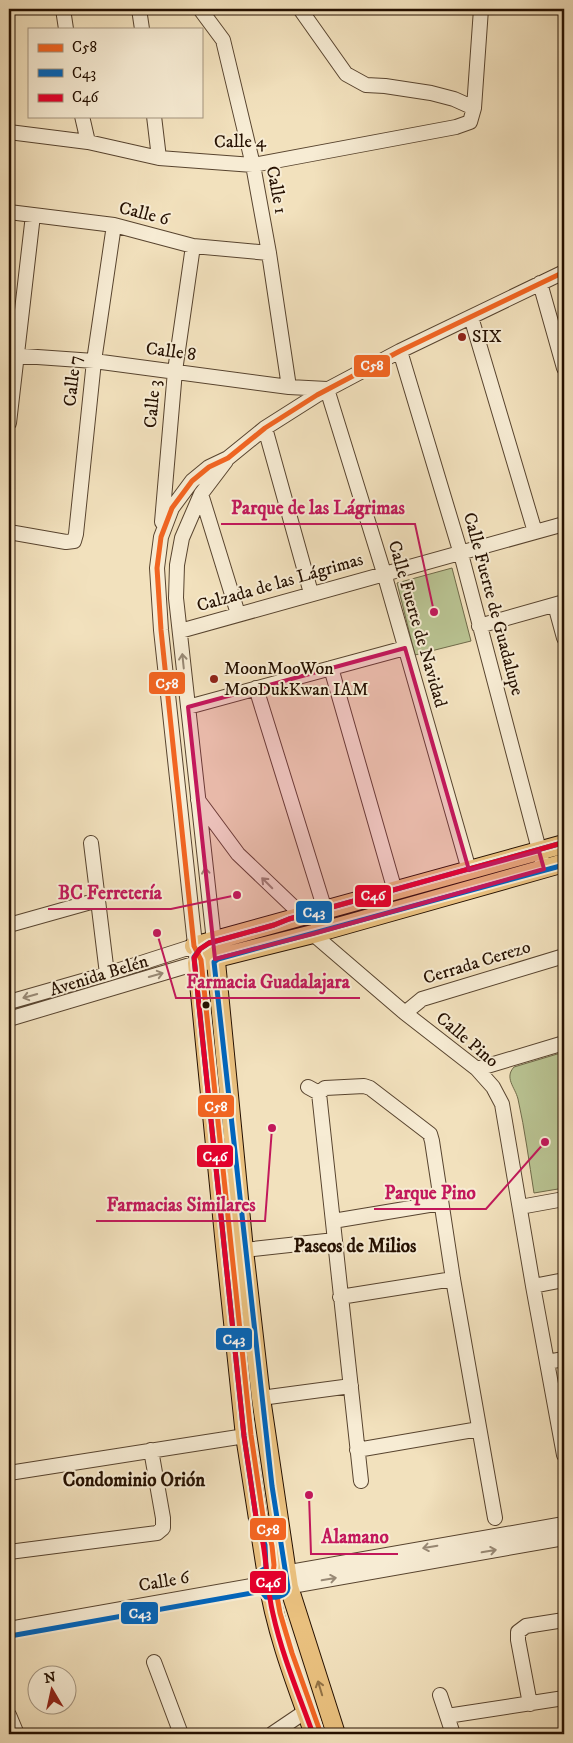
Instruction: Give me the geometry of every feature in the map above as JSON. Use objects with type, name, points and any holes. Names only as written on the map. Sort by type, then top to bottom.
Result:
[{"type":"main road","name":"Avenida Belén","points":[[196,955],[214,941],[564,844]]},
{"type":"main road","name":"Avenida Belén","points":[[196,955],[215,959],[313,934],[564,863]]},
{"type":"main road","points":[[214,941],[244,1250],[261,1398],[288,1579],[336,1734]]},
{"type":"main road","points":[[196,955],[224,1246],[245,1436],[268,1583],[288,1662],[314,1734]]},
{"type":"street","points":[[62,9],[66,28]]},
{"type":"street","points":[[139,9],[142,28]]},
{"type":"street","name":"Calle 1","points":[[200,9],[223,40],[253,165],[269,253],[289,387]]},
{"type":"street","points":[[300,9],[346,74],[366,85],[385,86],[454,99],[472,115]]},
{"type":"street","points":[[472,115],[481,9]]},
{"type":"street","name":"Calle 4","points":[[9,132],[88,142],[159,158],[253,165],[456,127],[472,115]]},
{"type":"street","points":[[82,118],[88,142]]},
{"type":"street","points":[[154,118],[159,158]]},
{"type":"street","name":"Calle 6","points":[[9,212],[114,225],[192,246],[269,253]]},
{"type":"street","points":[[9,423],[13,355],[33,215]]},
{"type":"street","name":"Calle 7","points":[[9,532],[66,542],[74,541],[94,361],[114,225]]},
{"type":"street","name":"Calle 3","points":[[161,537],[175,371],[192,246]]},
{"type":"street","points":[[214,941],[176,598],[177,565],[182,538],[201,494],[228,458],[265,428],[328,389],[400,351],[564,272]]},
{"type":"street","points":[[540,284],[564,368]]},
{"type":"street","points":[[471,317],[535,532]]},
{"type":"street","name":"Calle Fuerte de Guadalupe","points":[[400,351],[461,554],[544,869]]},
{"type":"street","name":"Calle 8","points":[[13,355],[94,361],[289,387],[328,389]]},
{"type":"street","name":"Calle Fuerte de Navidad","points":[[328,389],[384,573],[469,870]]},
{"type":"street","points":[[265,428],[311,593]]},
{"type":"street","points":[[196,955],[156,568],[161,537],[172,508],[192,481],[208,467],[228,458]]},
{"type":"street","points":[[201,494],[238,614]]},
{"type":"street","name":"Calzada de las Lágrimas","points":[[180,631],[564,524]]},
{"type":"street","points":[[479,626],[560,603],[564,638]]},
{"type":"street","points":[[188,707],[405,648]]},
{"type":"street","points":[[332,668],[395,891]]},
{"type":"street","points":[[256,688],[325,910]]},
{"type":"street","points":[[197,798],[238,854],[302,916]]},
{"type":"street","points":[[91,843],[107,974]]},
{"type":"street","points":[[9,925],[98,900]]},
{"type":"street","name":"Calle Pino","points":[[313,934],[405,1014],[477,1069],[493,1087],[502,1104],[533,1286],[564,1447]]},
{"type":"street","name":"Avenida Belén","points":[[9,1002],[107,974],[196,955]]},
{"type":"street","name":"Avenida Belén","points":[[9,1019],[196,955]]},
{"type":"street","name":"Cerrada Cerezo","points":[[405,1014],[422,999],[564,956]]},
{"type":"street","points":[[477,1069],[564,1043]]},
{"type":"street","points":[[361,1481],[333,1221],[314,1090],[364,1086],[370,1088],[430,1134],[453,1279],[495,1518]]},
{"type":"street","points":[[520,1207],[564,1199]]},
{"type":"street","points":[[333,1221],[441,1203]]},
{"type":"street","points":[[244,1250],[335,1240]]},
{"type":"street","points":[[340,1297],[453,1279]]},
{"type":"street","points":[[533,1286],[564,1280]]},
{"type":"street","points":[[548,1362],[564,1359]]},
{"type":"street","points":[[261,1398],[351,1386]]},
{"type":"street","points":[[357,1450],[479,1429]]},
{"type":"street","points":[[9,1473],[245,1436]]},
{"type":"street","points":[[9,1552],[156,1533],[163,1528],[163,1518],[151,1450]]},
{"type":"street","points":[[288,1579],[564,1524]]},
{"type":"street","points":[[288,1579],[564,1538]]},
{"type":"street","name":"Calle 6","points":[[9,1629],[288,1579]]},
{"type":"street","points":[[530,1704],[518,1632],[526,1626],[564,1620]]},
{"type":"street","points":[[154,1662],[181,1734]]},
{"type":"street","points":[[440,1695],[453,1734]]},
{"type":"street","points":[[447,1716],[564,1698]]},
{"type":"street","points":[[272,1734],[306,1711]]},
{"type":"street","points":[[9,1715],[17,1734]]},
{"type":"highlighted area","points":[[405,648],[469,870],[539,851],[544,869],[313,934],[215,959],[188,707]]},
{"type":"green space","points":[[452,568],[471,641],[415,655],[397,583]]},
{"type":"green space","points":[[564,1052],[564,1188],[534,1193],[525,1134],[517,1095],[511,1083],[510,1075],[514,1067]]},
{"type":"transit line","name":"C58","points":[[321,1734],[280,1613],[273,1574],[272,1546],[267,1524],[263,1516],[251,1435],[201,960],[194,946],[161,630],[157,568],[161,537],[172,508],[192,481],[209,467],[228,458],[265,428],[317,395],[400,351],[564,272]]},
{"type":"transit line","name":"C43","points":[[562,843],[209,943],[200,949],[194,957],[244,1436],[256,1517],[265,1545],[266,1568],[261,1571],[260,1581],[262,1592],[266,1597],[283,1595],[288,1588],[272,1486],[214,962],[218,959],[564,865]]},
{"type":"transit line","name":"C46","points":[[313,1734],[281,1645],[270,1602],[263,1541],[256,1517],[244,1436],[194,958],[200,949],[209,943],[562,843]]},
{"type":"transit line","name":"C43","points":[[10,1636],[269,1590]]},
{"type":"place","name":"SIX","points":[[462,337]]},
{"type":"place","name":"Parque de las Lágrimas","points":[[434,612]]},
{"type":"place","name":"MoonMooWon MooDukKwan IAM","points":[[214,679]]},
{"type":"place","name":"BC Ferretería","points":[[237,895]]},
{"type":"place","name":"Farmacia Guadalajara","points":[[157,933]]},
{"type":"place","name":"Farmacias Similares","points":[[272,1128]]},
{"type":"place","name":"Parque Pino","points":[[545,1142]]},
{"type":"place","name":"Alamano","points":[[309,1495]]},
{"type":"district","name":"Paseos de Milios","points":[[355,1246]]},
{"type":"district","name":"Condominio Orión","points":[[134,1480]]}]
